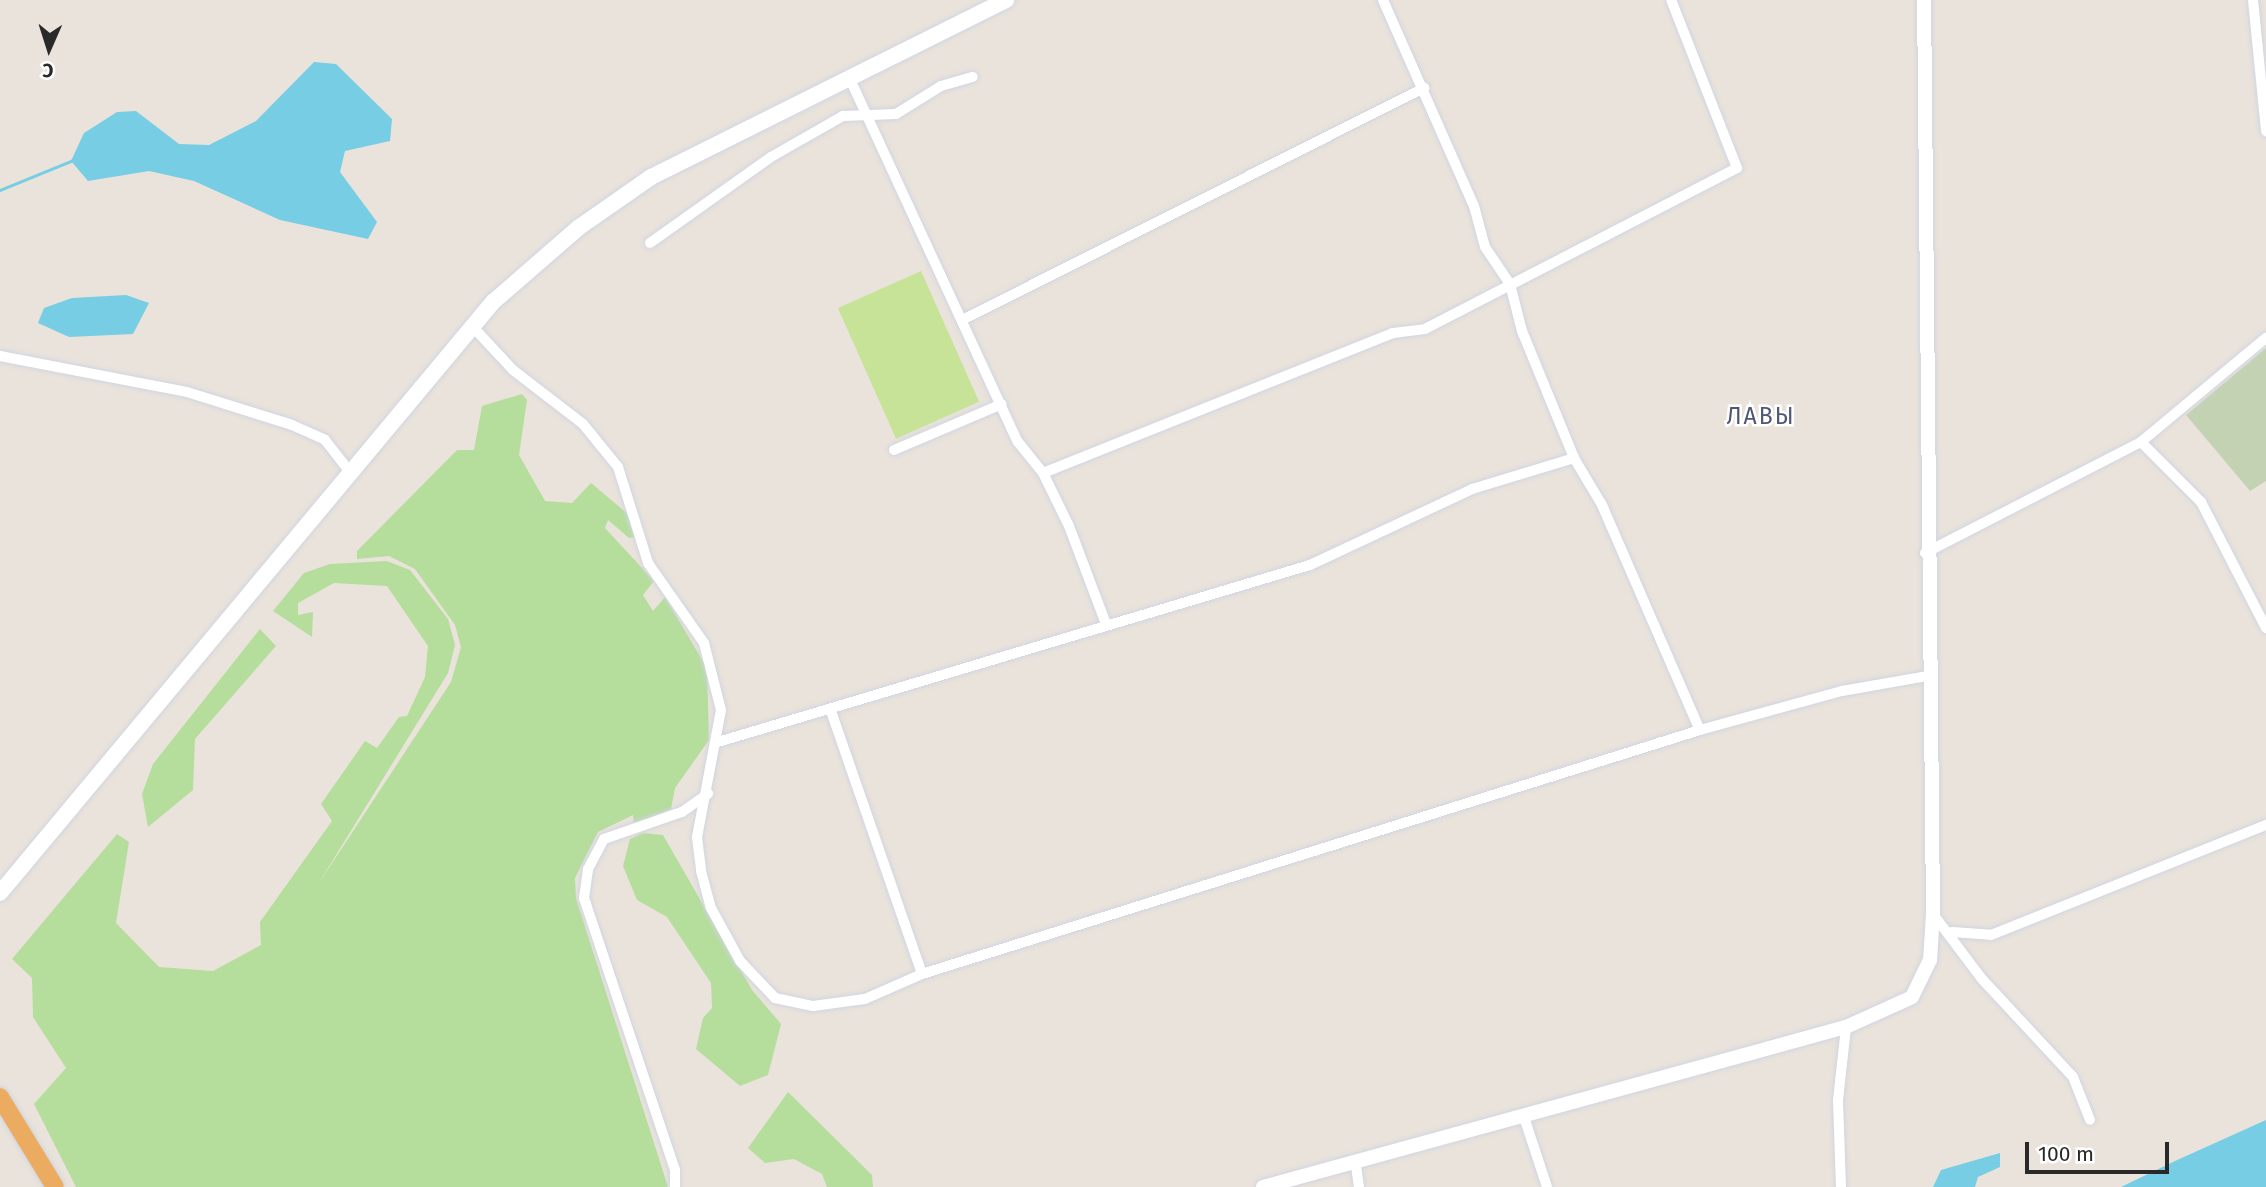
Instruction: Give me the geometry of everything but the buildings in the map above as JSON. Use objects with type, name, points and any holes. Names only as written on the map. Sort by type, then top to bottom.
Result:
[{"type":"highway","points":[[0,1097],[55,1187]]},
{"type":"main road","points":[[0,893],[348,469],[472,326],[578,228],[650,177],[1006,0]]},
{"type":"street","points":[[1383,0],[1424,88],[1485,247],[1510,284],[1522,331],[1574,458],[1602,505],[1700,730]]},
{"type":"street","points":[[1043,473],[1393,333],[1425,329],[1737,168],[1671,0]]},
{"type":"street","points":[[1263,1187],[1356,1166],[1846,1027],[1912,996],[1930,960],[1933,914],[1925,554],[1924,0]]},
{"type":"street","points":[[2253,0],[2266,131]]},
{"type":"street","points":[[849,77],[878,150],[966,318],[1018,442],[1043,473],[1106,624]]},
{"type":"street","points":[[650,243],[771,157],[843,116],[896,114],[941,86],[973,77]]},
{"type":"street","points":[[966,318],[1424,88]]},
{"type":"street","points":[[472,326],[513,370],[583,424],[618,467],[648,563],[704,643],[716,678],[718,742],[697,837],[711,908],[740,961],[775,998],[813,1006],[852,1001],[922,974],[1700,730],[1842,691],[1927,676]]},
{"type":"street","points":[[1925,554],[2141,442],[2266,338]]},
{"type":"street","points":[[0,356],[187,392],[292,425],[326,440],[348,469]]},
{"type":"street","points":[[894,450],[1002,404]]},
{"type":"street","points":[[2141,442],[2201,502],[2266,628]]},
{"type":"street","points":[[718,742],[831,711],[1106,624],[1310,565],[1472,489],[1574,458]]},
{"type":"street","points":[[831,711],[922,974]]},
{"type":"street","points":[[675,1187],[675,1170],[584,898],[588,869],[604,839],[682,812],[708,794]]},
{"type":"street","points":[[1952,932],[1990,934],[2266,825]]},
{"type":"street","points":[[1933,914],[1952,932],[1982,979],[2073,1077],[2090,1120]]},
{"type":"street","points":[[1841,1187],[1838,1100],[1846,1027]]},
{"type":"street","points":[[1525,1119],[1547,1187]]},
{"type":"street","points":[[1356,1166],[1359,1187]]},
{"type":"green space","points":[[921,271],[979,402],[896,439],[838,308]]},
{"type":"green space","points":[[2266,348],[2266,481],[2250,491],[2186,415]]},
{"type":"green space","points":[[522,394],[527,400],[519,455],[545,501],[572,503],[591,483],[629,515],[635,537],[629,538],[608,520],[605,528],[654,581],[643,595],[653,611],[665,597],[707,668],[709,740],[675,788],[671,809],[634,824],[633,815],[598,832],[575,878],[576,898],[668,1187],[76,1187],[34,1104],[66,1068],[33,1017],[32,978],[12,959],[117,834],[129,842],[116,923],[159,967],[213,971],[261,945],[260,922],[332,821],[321,804],[365,741],[377,748],[399,717],[407,716],[425,677],[428,646],[387,586],[334,583],[298,603],[298,615],[313,612],[312,637],[273,611],[304,573],[330,564],[387,561],[410,570],[448,619],[455,645],[448,673],[317,886],[451,682],[461,647],[455,625],[415,569],[389,556],[357,559],[357,551],[457,450],[474,450],[482,406]]},
{"type":"green space","points":[[260,629],[276,646],[195,739],[193,790],[148,827],[142,794],[153,764]]},
{"type":"green space","points":[[643,833],[663,835],[752,990],[781,1024],[768,1075],[740,1086],[696,1049],[703,1018],[712,1008],[711,983],[667,917],[637,900],[623,866],[630,839]]},
{"type":"green space","points":[[788,1092],[872,1175],[873,1187],[827,1187],[822,1174],[794,1159],[765,1163],[748,1148]]},
{"type":"water","points":[[314,62],[336,64],[392,119],[390,141],[345,151],[340,172],[377,222],[368,239],[280,220],[194,181],[149,171],[88,181],[71,161],[84,133],[117,112],[136,111],[179,144],[209,145],[256,121]]},
{"type":"water","points":[[126,295],[149,303],[133,334],[69,337],[38,323],[44,308],[72,298]]},
{"type":"water","points":[[2266,1120],[2266,1187],[2121,1187],[2175,1161]]},
{"type":"water","points":[[2000,1153],[2000,1167],[1978,1177],[1975,1187],[1933,1187],[1941,1170]]},
{"type":"waterway","points":[[0,190],[71,161]]},
{"type":"district","name":"ЛАВЫ","points":[[1761,416]]}]
